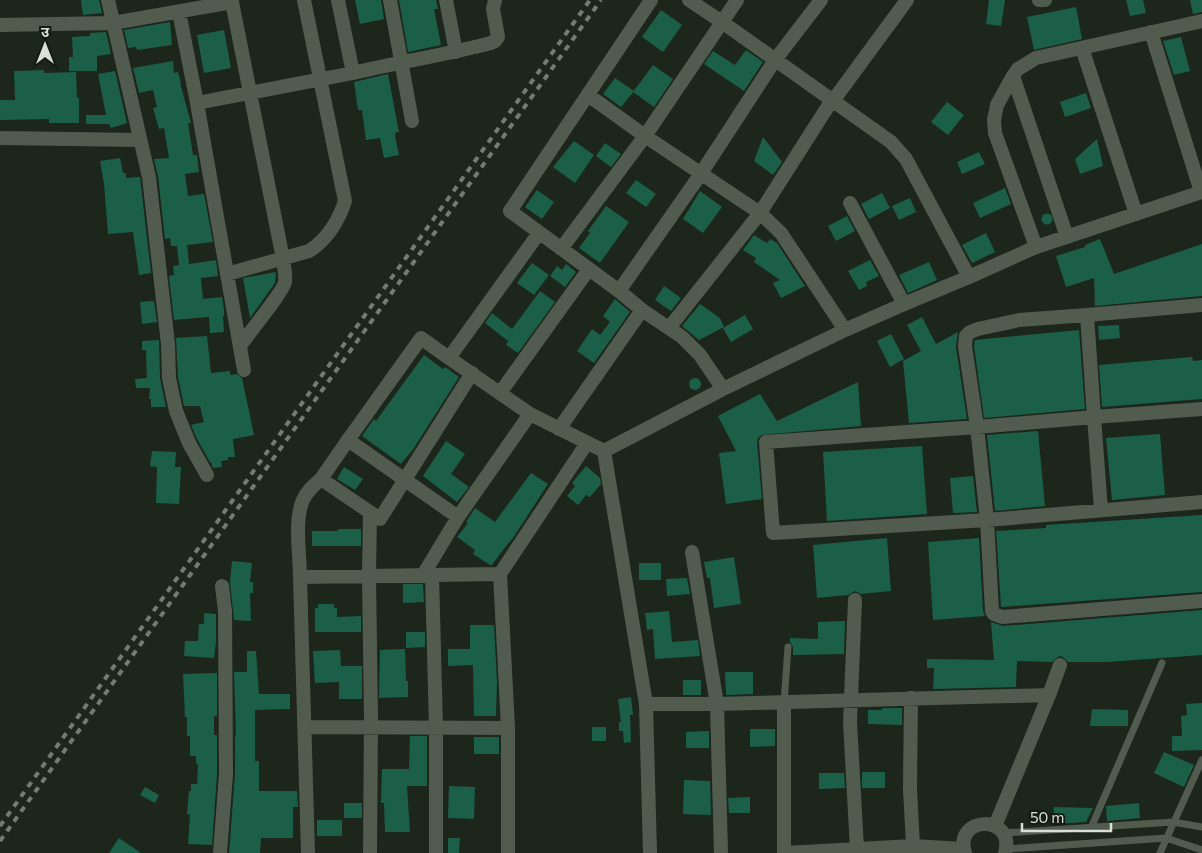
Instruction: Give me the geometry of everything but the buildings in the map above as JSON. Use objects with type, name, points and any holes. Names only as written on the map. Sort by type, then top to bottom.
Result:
[{"type":"street","points":[[108,0],[149,177],[168,344],[169,378],[176,411],[189,443],[207,476]]},
{"type":"street","points":[[227,274],[310,251],[325,238],[342,210],[345,201],[304,0]]},
{"type":"street","points":[[338,0],[353,73]]},
{"type":"street","points":[[390,0],[412,122]]},
{"type":"street","points":[[446,0],[456,52]]},
{"type":"street","points":[[196,103],[353,73],[402,61],[456,52],[495,41],[498,33],[493,9],[495,0]]},
{"type":"street","points":[[651,0],[510,212],[619,291],[642,310],[682,337],[700,356],[723,389]]},
{"type":"street","points":[[689,0],[891,142],[906,159],[969,277]]},
{"type":"street","points":[[561,249],[645,136],[737,0]]},
{"type":"street","points":[[619,291],[700,175],[775,60],[820,0]]},
{"type":"street","points":[[670,328],[760,214],[832,100],[907,0]]},
{"type":"street","points":[[1039,0],[1045,0]]},
{"type":"street","points":[[0,26],[113,23],[232,1],[286,280],[240,346]]},
{"type":"street","points":[[179,12],[244,370]]},
{"type":"street","points":[[1036,247],[996,133],[994,120],[997,105],[1018,69],[1036,58],[1202,21]]},
{"type":"street","points":[[604,451],[723,389],[845,330],[904,304],[1036,247],[1202,192],[1151,32]]},
{"type":"street","points":[[1082,48],[1136,214]]},
{"type":"street","points":[[1013,76],[1067,237]]},
{"type":"street","points":[[588,95],[700,175],[760,214],[781,233],[845,330]]},
{"type":"street","points":[[0,138],[140,140]]},
{"type":"street","points":[[850,203],[904,304]]},
{"type":"street","points":[[449,358],[539,233]]},
{"type":"street","points":[[500,393],[589,269]]},
{"type":"street","points":[[1202,305],[1019,320],[970,332],[966,336],[965,346],[977,427],[987,520],[992,611],[998,616],[1202,601]]},
{"type":"street","points":[[559,429],[642,310]]},
{"type":"street","points":[[1087,314],[1102,510]]},
{"type":"street","points":[[308,853],[306,727],[300,577],[300,512],[303,500],[311,488],[321,479],[421,338],[530,414],[604,451]]},
{"type":"street","points":[[321,479],[380,519],[472,374]]},
{"type":"street","points":[[1202,409],[766,442],[773,533],[987,520],[1202,502]]},
{"type":"street","points":[[436,853],[436,728],[428,575],[458,517],[530,414]]},
{"type":"street","points":[[348,440],[458,517]]},
{"type":"street","points":[[508,853],[508,728],[500,574],[587,443]]},
{"type":"street","points":[[604,451],[646,704],[650,853]]},
{"type":"street","points":[[370,512],[370,853]]},
{"type":"street","points":[[692,552],[717,704],[720,853]]},
{"type":"street","points":[[300,577],[500,574]]},
{"type":"street","points":[[220,853],[226,774],[225,611],[222,586]]},
{"type":"street","points":[[855,600],[850,701],[851,756],[857,850]]},
{"type":"street","points":[[999,830],[1060,665]]},
{"type":"street","points":[[646,704],[784,703],[1049,695]]},
{"type":"street","points":[[911,698],[910,789],[913,846]]},
{"type":"street","points":[[784,703],[784,853],[913,846],[964,851],[965,836],[973,827],[984,823],[999,830],[1006,841],[1006,851]]},
{"type":"street","points":[[306,727],[508,728]]},
{"type":"lane","points":[[784,703],[788,647]]},
{"type":"lane","points":[[1091,828],[1162,663]]},
{"type":"lane","points":[[1160,853],[1202,760]]},
{"type":"lane","points":[[999,830],[1091,828],[1173,822],[1202,827]]},
{"type":"lane","points":[[1006,851],[1166,838],[1202,850]]},
{"type":"lane","points":[[1074,853],[1078,844]]},
{"type":"railway","points":[[0,826],[590,0]]},
{"type":"railway","points":[[0,841],[601,0]]}]
